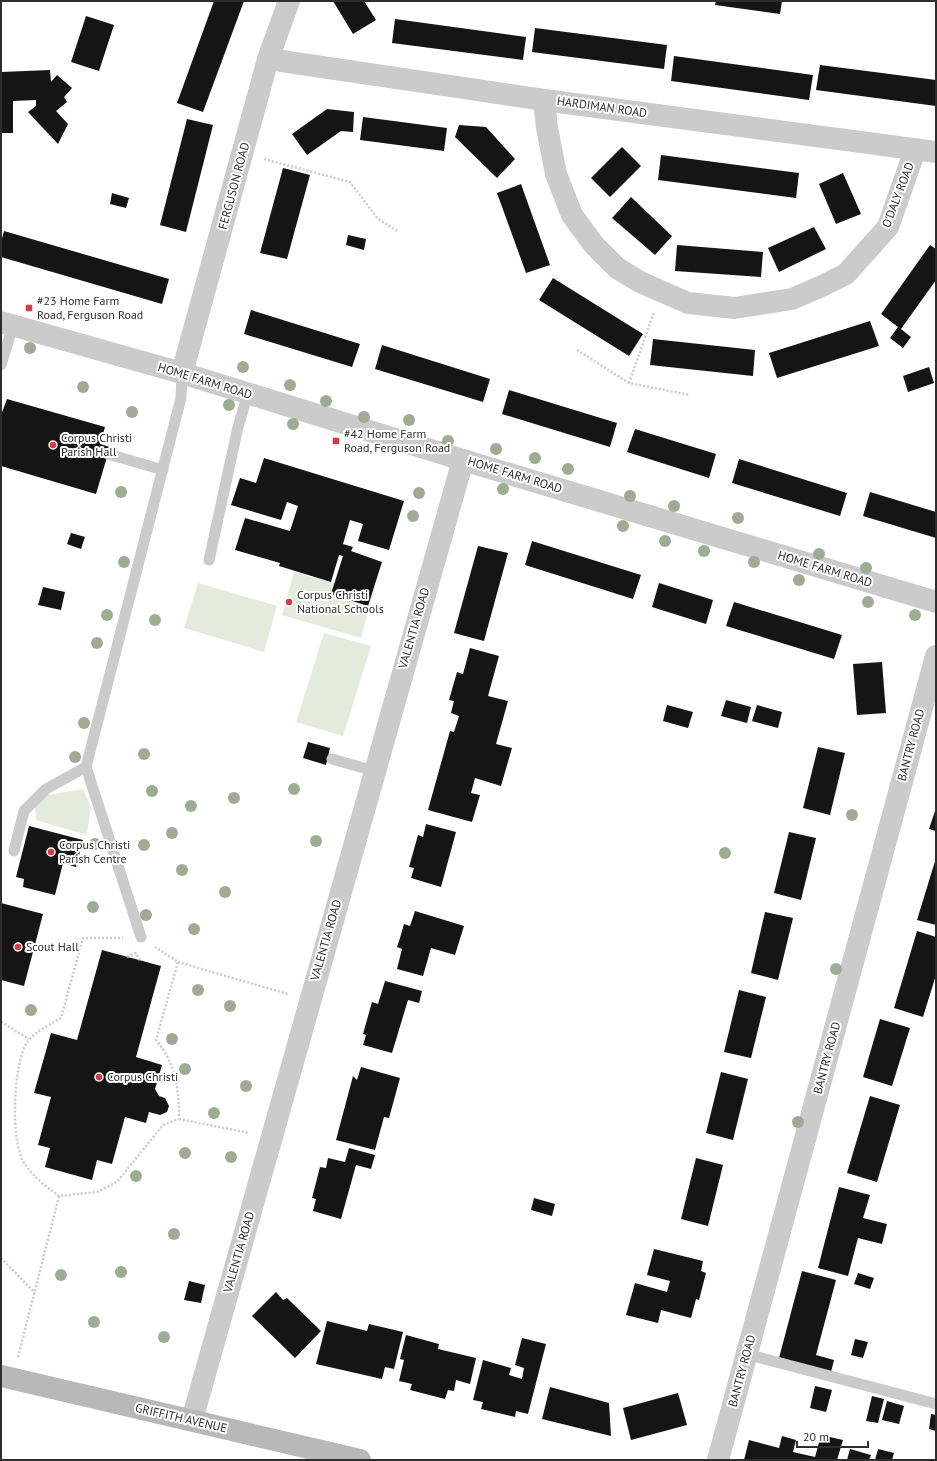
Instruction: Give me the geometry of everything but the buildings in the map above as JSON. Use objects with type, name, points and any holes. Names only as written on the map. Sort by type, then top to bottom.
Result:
[{"type":"main road","name":"GRIFFITH AVENUE","points":[[6,1377],[360,1460]]},
{"type":"street","name":"FERGUSON ROAD","points":[[182,373],[268,59],[290,1]]},
{"type":"street","name":"HARDIMAN ROAD","points":[[268,59],[544,100],[926,151]]},
{"type":"street","name":"O'DALY ROAD","points":[[544,100],[547,128],[556,174],[572,214],[594,245],[618,268],[640,282],[688,303],[734,308],[792,299],[846,274],[888,227],[926,151]]},
{"type":"street","name":"HOME FARM ROAD","points":[[7,324],[182,373],[462,460],[936,602]]},
{"type":"street","name":"VALENTIA ROAD","points":[[192,1420],[462,460]]},
{"type":"street","name":"BANTRY ROAD","points":[[718,1460],[936,656]]},
{"type":"lane","points":[[1,364],[7,324]]},
{"type":"lane","points":[[141,938],[86,767],[181,398],[182,373]]},
{"type":"lane","points":[[209,560],[238,428],[248,393]]},
{"type":"lane","points":[[108,454],[163,470]]},
{"type":"lane","points":[[332,758],[374,771]]},
{"type":"lane","points":[[14,851],[24,811],[46,789],[86,767]]},
{"type":"lane","points":[[746,1354],[936,1404]]},
{"type":"path","points":[[242,154],[350,182],[378,219],[399,232]]},
{"type":"path","points":[[629,383],[656,308]]},
{"type":"path","points":[[577,350],[629,383],[690,395]]},
{"type":"path","points":[[253,1134],[179,1119],[163,1125],[117,1182],[96,1192],[60,1196],[33,1174],[24,1163],[19,1151],[15,1097],[20,1058],[29,1039],[61,1018],[83,938],[141,938],[178,962],[310,999]]},
{"type":"path","points":[[127,957],[136,953],[140,961]]},
{"type":"path","points":[[178,962],[156,1040],[172,1064],[177,1079],[179,1119]]},
{"type":"path","points":[[1,1022],[29,1039]]},
{"type":"path","points":[[6,1377],[35,1293],[60,1196]]},
{"type":"path","points":[[1,1258],[35,1293]]},
{"type":"green space","points":[[294,572],[373,594],[361,638],[282,615]]},
{"type":"green space","points":[[198,583],[277,606],[264,652],[184,628]]},
{"type":"green space","points":[[324,633],[371,646],[343,736],[296,722]]},
{"type":"green space","points":[[83,789],[91,807],[87,835],[36,820],[35,805],[48,795]]},
{"type":"place","name":"#23 Home Farm Road, Ferguson Road","points":[[29,308]]},
{"type":"place","name":"#42 Home Farm Road, Ferguson Road","points":[[336,441]]},
{"type":"place","name":"Corpus Christi Parish Hall","points":[[53,445]]},
{"type":"place","name":"Corpus Christi National Schools","points":[[289,602]]},
{"type":"place","name":"Corpus Christi Parish Centre","points":[[51,852]]},
{"type":"place","name":"Scout Hall","points":[[18,947]]},
{"type":"place","name":"Corpus Christi","points":[[99,1077]]}]
